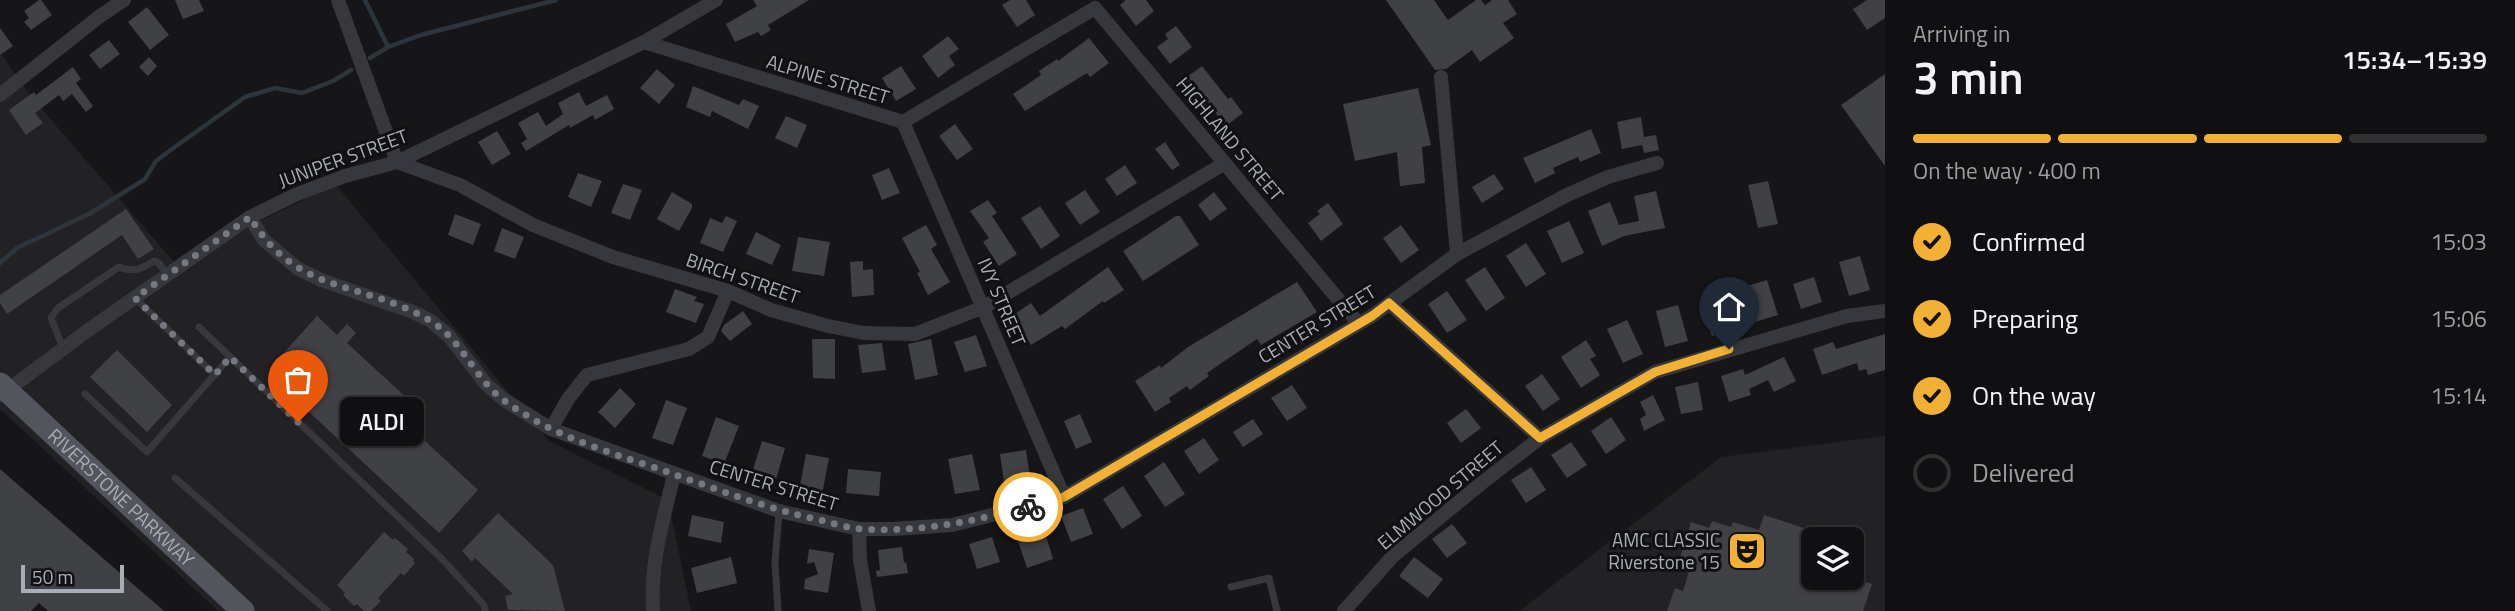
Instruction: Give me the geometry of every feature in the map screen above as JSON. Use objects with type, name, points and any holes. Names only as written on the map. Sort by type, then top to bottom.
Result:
[{"type":"main road","name":"RIVERSTONE PARKWAY","points":[[2,390],[243,611]]},
{"type":"street","points":[[0,94],[124,0]]},
{"type":"street","points":[[338,0],[397,162]]},
{"type":"street","name":"JUNIPER STREET","points":[[2,390],[250,217],[332,181],[397,162],[644,42],[716,0]]},
{"type":"street","name":"HIGHLAND STREET","points":[[1065,27],[1095,8],[1359,323]]},
{"type":"street","name":"ALPINE STREET","points":[[644,42],[903,122],[1065,27]]},
{"type":"street","points":[[1441,77],[1457,254]]},
{"type":"street","name":"IVY STREET","points":[[903,122],[1064,497]]},
{"type":"street","name":"BIRCH STREET","points":[[397,162],[460,185],[533,225],[613,257],[728,291],[771,310],[864,333],[915,334],[984,307],[1225,163]]},
{"type":"street","name":"CENTER STREET","points":[[250,217],[263,239],[297,268],[321,281],[413,312],[431,321],[449,336],[486,384],[503,400],[551,429],[779,511],[859,529],[952,525],[1064,497],[1359,323],[1457,254],[1567,195],[1608,177],[1657,163]]},
{"type":"street","points":[[551,429],[568,399],[587,375],[689,349],[708,337],[728,291]]},
{"type":"street","points":[[1389,303],[1540,438]]},
{"type":"street","name":"ELMWOOD STREET","points":[[1344,611],[1393,556],[1540,438],[1655,372],[1847,316],[1885,311]]},
{"type":"street","points":[[653,611],[651,582],[654,558],[674,474]]},
{"type":"street","points":[[859,529],[860,560],[869,611]]},
{"type":"lane","points":[[64,349],[51,318],[58,308],[119,267],[130,271],[141,269],[154,261],[159,263],[167,275]]},
{"type":"lane","points":[[135,298],[215,375]]},
{"type":"lane","points":[[199,327],[442,559],[484,605],[485,611]]},
{"type":"lane","points":[[85,394],[147,452],[230,357]]},
{"type":"lane","points":[[175,478],[327,611]]},
{"type":"lane","points":[[778,611],[775,563],[779,511]]},
{"type":"lane","points":[[1231,587],[1269,578],[1278,611]]},
{"type":"shaded area","points":[[0,52],[28,93],[181,270],[236,232],[336,185],[549,441],[668,500],[691,611],[218,611],[0,409]]},
{"type":"shaded area","points":[[1885,436],[1885,611],[1519,611],[1721,457]]},
{"type":"building","points":[[39,0],[52,15],[31,30],[24,22],[29,18],[24,11]]},
{"type":"building","points":[[175,0],[199,0],[204,11],[183,19]]},
{"type":"building","points":[[753,0],[809,0],[768,25],[771,30],[761,36],[758,32],[735,42],[726,24],[757,6]]},
{"type":"building","points":[[1010,0],[1026,0],[1035,15],[1017,27],[1002,5]]},
{"type":"building","points":[[1126,0],[1146,0],[1154,11],[1136,26],[1120,5]]},
{"type":"building","points":[[1386,0],[1434,0],[1448,20],[1476,0],[1481,0],[1485,5],[1492,0],[1508,0],[1517,14],[1503,23],[1514,38],[1480,62],[1472,50],[1446,69],[1435,70]]},
{"type":"building","points":[[1867,0],[1885,0],[1885,18],[1867,30],[1853,9]]},
{"type":"building","points":[[147,7],[169,35],[150,50],[128,22]]},
{"type":"building","points":[[1176,26],[1192,47],[1170,64],[1157,47],[1168,39],[1165,34]]},
{"type":"building","points":[[0,28],[13,46],[0,55]]},
{"type":"building","points":[[948,36],[959,49],[949,56],[955,65],[938,78],[922,56]]},
{"type":"building","points":[[1089,38],[1109,63],[1090,77],[1087,73],[1025,111],[1013,94],[1041,75],[1039,71],[1057,59],[1058,61]]},
{"type":"building","points":[[109,40],[120,54],[100,69],[89,55]]},
{"type":"building","points":[[149,57],[157,66],[148,76],[139,67]]},
{"type":"building","points":[[901,66],[916,89],[896,101],[882,78]]},
{"type":"building","points":[[1202,66],[1228,99],[1231,97],[1243,113],[1226,126],[1187,77]]},
{"type":"building","points":[[73,67],[81,79],[76,83],[93,106],[86,112],[72,94],[63,101],[59,95],[35,113],[43,123],[26,135],[9,110],[34,92],[36,95]]},
{"type":"building","points":[[657,69],[675,85],[659,104],[640,88]]},
{"type":"building","points":[[1885,74],[1885,166],[1841,105]]},
{"type":"building","points":[[693,86],[739,105],[743,99],[759,106],[748,129],[712,111],[710,117],[686,107]]},
{"type":"building","points":[[1418,88],[1431,145],[1422,147],[1425,183],[1400,186],[1397,152],[1355,161],[1343,104]]},
{"type":"building","points":[[579,92],[586,106],[607,95],[614,109],[595,120],[593,115],[570,128],[569,125],[526,151],[521,143],[527,139],[518,123],[538,112],[546,126],[563,114],[558,103]]},
{"type":"building","points":[[786,116],[807,125],[797,148],[775,138]]},
{"type":"building","points":[[1641,117],[1644,137],[1656,135],[1659,150],[1644,153],[1642,145],[1622,149],[1617,122]]},
{"type":"building","points":[[955,124],[973,149],[957,160],[939,136]]},
{"type":"building","points":[[1591,129],[1601,153],[1580,162],[1578,157],[1553,168],[1555,173],[1535,183],[1523,158]]},
{"type":"building","points":[[497,131],[511,154],[492,165],[478,142]]},
{"type":"building","points":[[1165,142],[1180,165],[1172,170],[1155,149]]},
{"type":"building","points":[[1125,165],[1137,183],[1117,196],[1105,179]]},
{"type":"building","points":[[889,168],[900,193],[882,200],[872,175]]},
{"type":"building","points":[[578,173],[602,181],[591,207],[568,197]]},
{"type":"building","points":[[1494,174],[1504,189],[1482,203],[1472,187]]},
{"type":"building","points":[[1768,181],[1778,224],[1758,228],[1748,185]]},
{"type":"building","points":[[623,184],[642,190],[630,220],[611,213]]},
{"type":"building","points":[[1085,190],[1100,212],[1080,225],[1065,203]]},
{"type":"building","points":[[1656,191],[1665,228],[1624,236],[1602,246],[1588,211],[1610,202],[1619,225],[1639,221],[1634,196]]},
{"type":"building","points":[[672,192],[692,204],[679,231],[657,219]]},
{"type":"building","points":[[1214,192],[1227,209],[1210,221],[1198,205]]},
{"type":"building","points":[[988,200],[997,213],[992,216],[1017,254],[999,266],[983,242],[989,238],[970,211]]},
{"type":"building","points":[[1328,203],[1343,224],[1321,241],[1308,223],[1320,214],[1317,211]]},
{"type":"building","points":[[1040,206],[1060,236],[1041,249],[1021,218]]},
{"type":"building","points":[[126,209],[154,249],[138,259],[122,235],[7,314],[0,303],[0,295]]},
{"type":"building","points":[[455,214],[481,224],[473,245],[448,235]]},
{"type":"building","points":[[726,216],[737,221],[723,252],[700,243],[710,218],[722,223]]},
{"type":"building","points":[[1180,216],[1199,245],[1143,281],[1123,251]]},
{"type":"building","points":[[1569,221],[1584,253],[1562,263],[1547,231]]},
{"type":"building","points":[[926,225],[937,245],[931,249],[950,282],[928,295],[917,273],[920,272],[902,238]]},
{"type":"building","points":[[1401,225],[1419,250],[1401,263],[1383,238]]},
{"type":"building","points":[[502,228],[524,237],[515,259],[494,251]]},
{"type":"building","points":[[756,232],[781,245],[772,265],[746,254]]},
{"type":"building","points":[[798,237],[830,242],[824,276],[792,271]]},
{"type":"building","points":[[1526,243],[1546,274],[1526,287],[1506,256]]},
{"type":"building","points":[[1860,256],[1870,290],[1849,296],[1839,262]]},
{"type":"building","points":[[863,261],[863,270],[873,269],[874,295],[852,297],[850,262]]},
{"type":"building","points":[[1108,267],[1124,290],[1104,303],[1103,301],[1065,329],[1062,326],[1031,345],[1012,316],[1031,303],[1040,316]]},
{"type":"building","points":[[1485,267],[1505,298],[1486,311],[1465,280]]},
{"type":"building","points":[[1814,277],[1822,302],[1801,309],[1793,284]]},
{"type":"building","points":[[1767,280],[1778,315],[1755,322],[1744,287]]},
{"type":"building","points":[[1297,282],[1317,312],[1261,345],[1257,339],[1207,373],[1209,376],[1190,390],[1187,386],[1169,398],[1171,402],[1155,412],[1135,381],[1160,365],[1161,368],[1188,347]]},
{"type":"building","points":[[675,289],[697,297],[694,301],[704,304],[696,323],[666,312]]},
{"type":"building","points":[[1447,291],[1467,320],[1447,333],[1428,304]]},
{"type":"building","points":[[1724,302],[1734,327],[1712,336],[1702,310]]},
{"type":"building","points":[[1678,305],[1688,341],[1665,347],[1656,311]]},
{"type":"building","points":[[743,311],[752,324],[730,341],[721,331],[724,325]]},
{"type":"building","points":[[317,316],[337,335],[347,324],[356,333],[347,343],[422,412],[409,426],[478,490],[439,533],[279,384],[283,380],[270,368]]},
{"type":"building","points":[[1627,320],[1643,354],[1623,363],[1607,329]]},
{"type":"building","points":[[1885,334],[1885,370],[1868,375],[1866,369],[1859,371],[1857,363],[1822,375],[1813,349],[1833,342],[1836,349]]},
{"type":"building","points":[[976,335],[987,366],[965,372],[954,342]]},
{"type":"building","points":[[812,339],[835,339],[835,379],[813,378]]},
{"type":"building","points":[[931,339],[938,375],[915,380],[908,344]]},
{"type":"building","points":[[1586,340],[1596,356],[1590,359],[1600,375],[1581,388],[1561,357]]},
{"type":"building","points":[[882,343],[886,370],[862,373],[858,345]]},
{"type":"building","points":[[117,350],[172,405],[147,432],[90,377]]},
{"type":"building","points":[[1784,357],[1796,381],[1774,392],[1768,380],[1749,389],[1751,395],[1729,402],[1721,376],[1743,369],[1745,375]]},
{"type":"building","points":[[1542,374],[1560,399],[1543,411],[1525,386]]},
{"type":"building","points":[[1698,382],[1703,410],[1681,414],[1675,387]]},
{"type":"building","points":[[1292,385],[1307,408],[1287,421],[1271,398]]},
{"type":"building","points":[[620,388],[636,404],[615,428],[598,412]]},
{"type":"building","points":[[1653,395],[1665,420],[1644,431],[1640,419],[1646,415],[1640,402]]},
{"type":"building","points":[[666,400],[687,408],[673,445],[652,438]]},
{"type":"building","points":[[1466,409],[1481,428],[1461,443],[1447,423]]},
{"type":"building","points":[[1080,414],[1092,442],[1076,449],[1064,421]]},
{"type":"building","points":[[716,417],[739,426],[724,464],[702,456]]},
{"type":"building","points":[[1611,417],[1626,440],[1606,454],[1591,431]]},
{"type":"building","points":[[1253,419],[1263,434],[1243,447],[1233,432]]},
{"type":"building","points":[[1204,438],[1219,460],[1199,474],[1184,451]]},
{"type":"building","points":[[762,441],[785,448],[775,483],[751,476]]},
{"type":"building","points":[[1571,442],[1587,465],[1567,478],[1551,455]]},
{"type":"building","points":[[1026,450],[1030,477],[1004,481],[1000,454]]},
{"type":"building","points":[[806,454],[829,458],[822,494],[799,490]]},
{"type":"building","points":[[972,454],[980,490],[955,494],[948,459]]},
{"type":"building","points":[[1164,462],[1185,494],[1165,507],[1144,476]]},
{"type":"building","points":[[1531,467],[1546,490],[1526,503],[1511,480]]},
{"type":"building","points":[[0,469],[164,611],[48,611],[39,603],[31,611],[0,611]]},
{"type":"building","points":[[848,469],[881,472],[879,496],[846,493]]},
{"type":"building","points":[[1123,486],[1142,516],[1122,529],[1103,499]]},
{"type":"building","points":[[1083,508],[1093,534],[1071,542],[1061,516]]},
{"type":"building","points":[[498,513],[553,565],[565,611],[508,610],[505,596],[513,594],[475,558],[472,562],[462,551]]},
{"type":"building","points":[[692,515],[724,522],[721,543],[688,536]]},
{"type":"building","name":"AMC CLASSIC Riverstone 15","points":[[1764,515],[1801,527],[1801,590],[1864,590],[1864,581],[1872,584],[1863,611],[1667,611],[1675,588],[1683,591],[1690,568],[1678,564],[1691,522],[1709,528],[1712,521],[1731,527],[1733,522],[1759,530]]},
{"type":"building","points":[[1042,523],[1053,559],[1027,568],[1015,532]]},
{"type":"building","points":[[1452,524],[1467,543],[1447,558],[1432,539]]},
{"type":"building","points":[[384,532],[408,549],[406,552],[415,563],[404,576],[401,573],[378,598],[381,601],[371,611],[364,611],[357,604],[354,606],[337,585]]},
{"type":"building","points":[[992,537],[1000,562],[977,569],[969,544]]},
{"type":"building","points":[[902,547],[908,573],[877,577],[876,571],[880,570],[878,550]]},
{"type":"building","points":[[809,549],[834,553],[828,593],[804,589],[805,579],[818,574],[814,562],[807,564]]},
{"type":"building","points":[[731,557],[737,583],[697,593],[691,568]]},
{"type":"building","points":[[1414,557],[1443,579],[1428,598],[1399,576]]},
{"type":"waterway","points":[[365,0],[388,47]]},
{"type":"waterway","points":[[370,58],[388,47],[421,35],[556,0]]},
{"type":"waterway","points":[[0,263],[17,248],[91,213],[145,179],[156,161],[245,97],[275,88],[302,93],[333,81],[351,70]]},
{"type":"way so far","points":[[298,422],[230,357],[215,375],[135,298],[250,217],[263,239],[297,268],[321,281],[413,312],[431,321],[449,336],[486,384],[503,400],[527,416],[551,429],[622,456],[756,504],[859,529],[952,525],[1028,507]]},
{"type":"place","name":"ALDI","points":[[298,422]]},
{"type":"place","name":"AMC CLASSIC Riverstone 15","points":[[1747,551]]},
{"type":"route","points":[[1028,507],[1064,497],[1372,316],[1389,303],[1540,438],[1655,372],[1729,349]]}]
